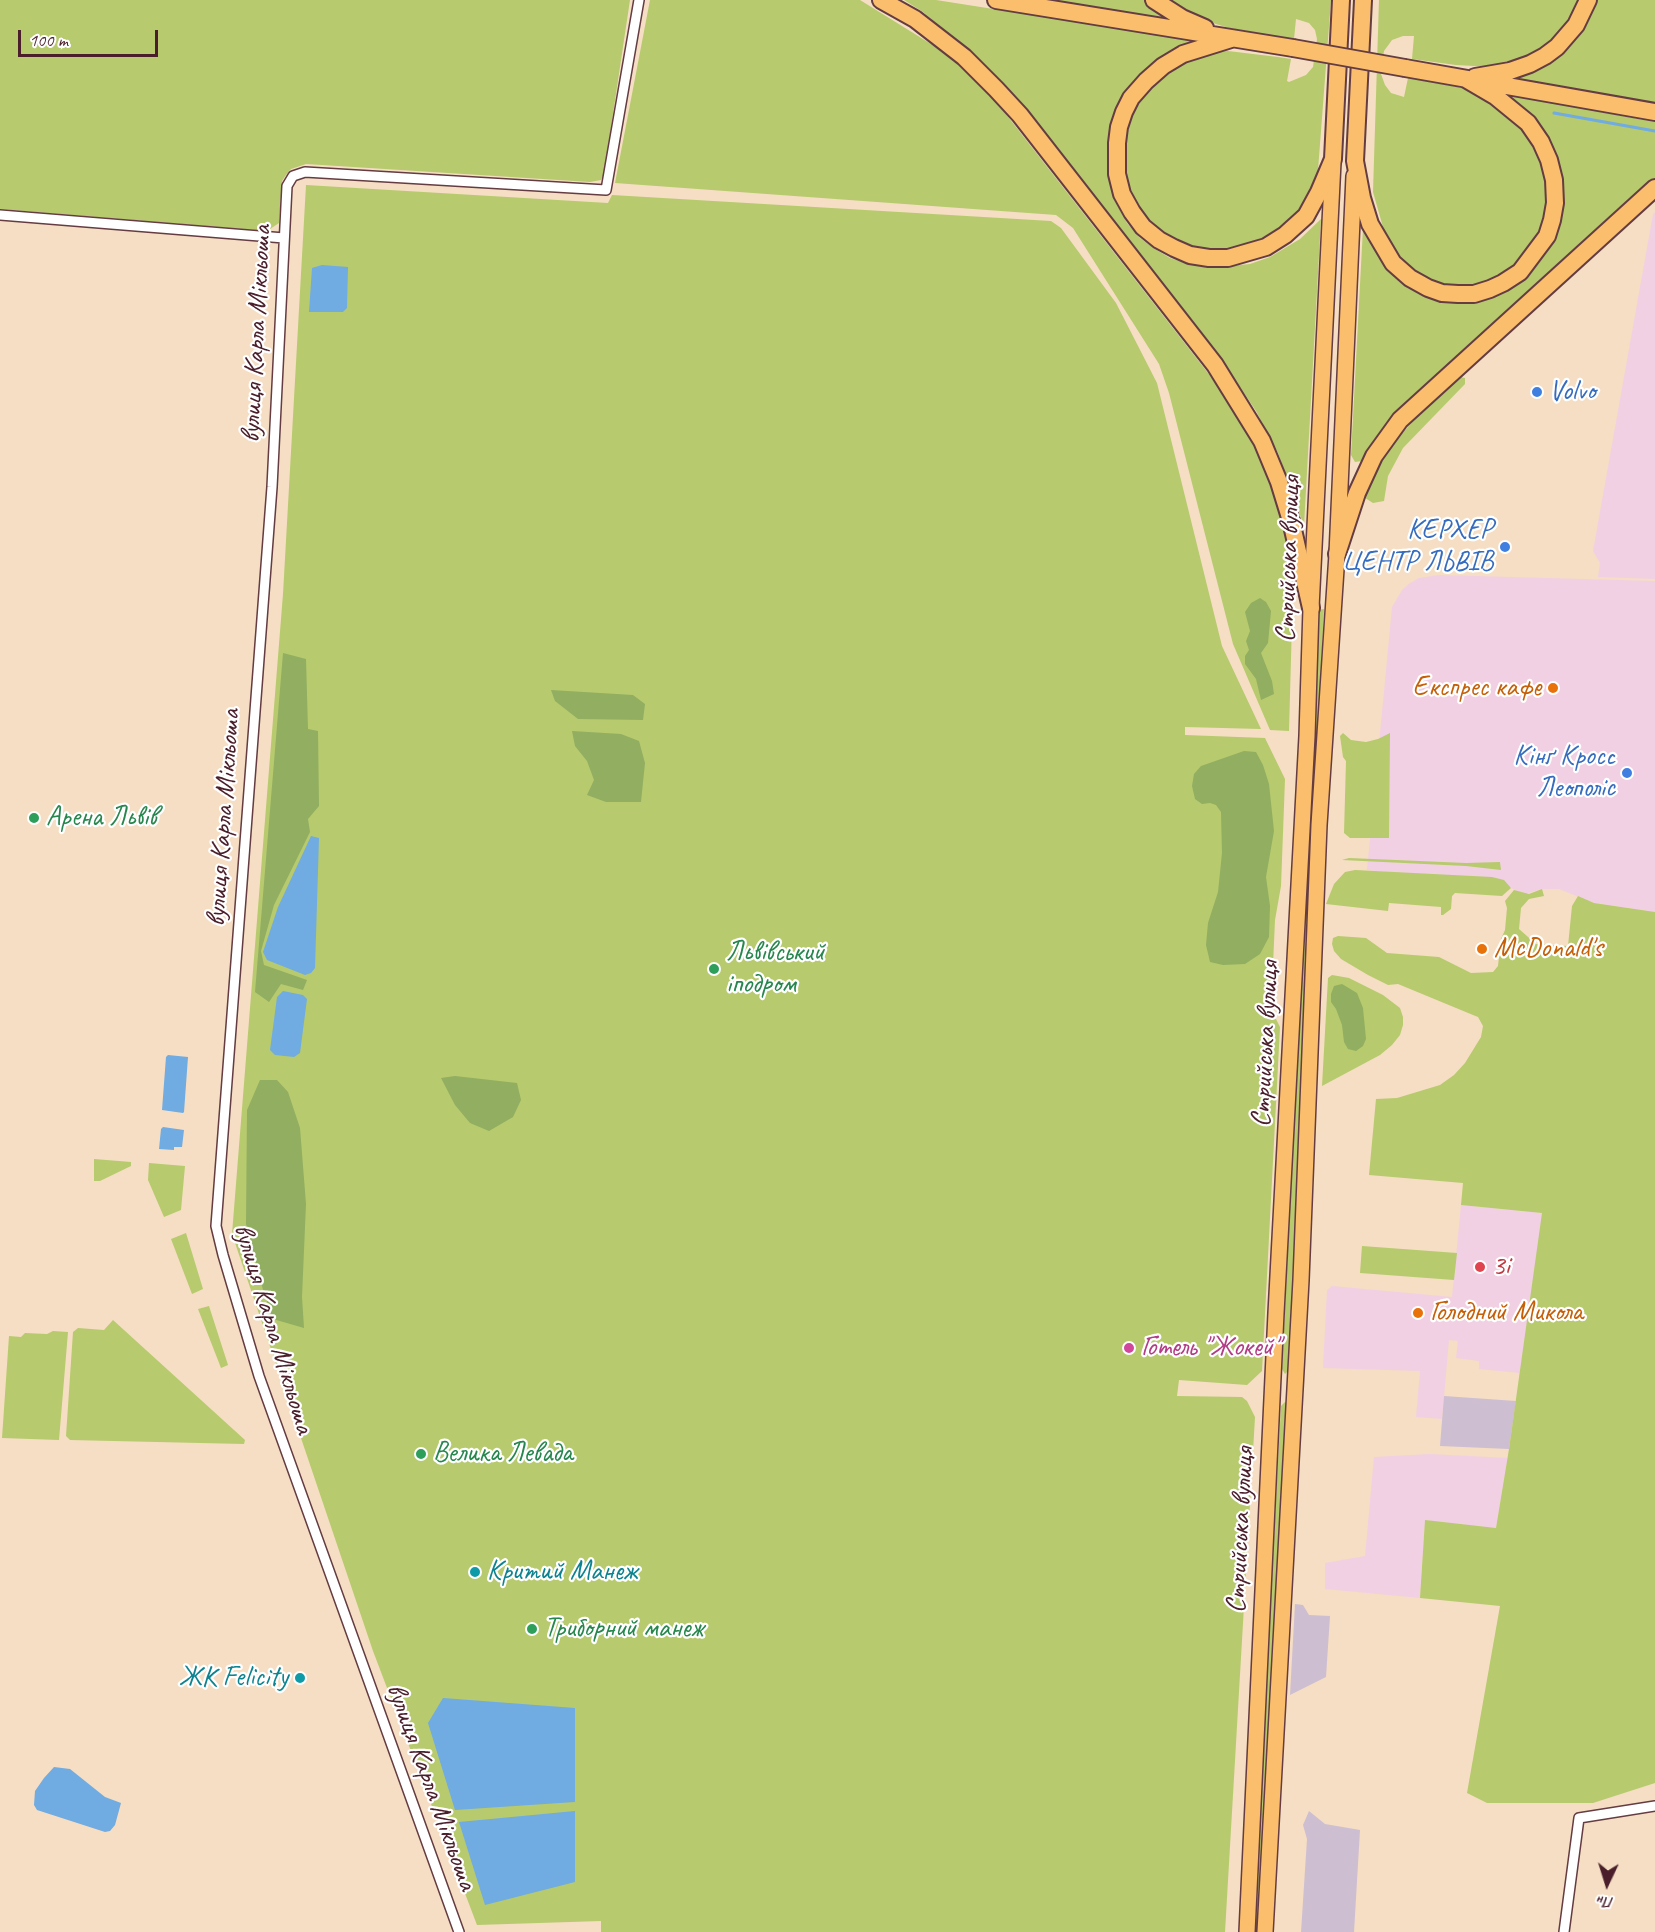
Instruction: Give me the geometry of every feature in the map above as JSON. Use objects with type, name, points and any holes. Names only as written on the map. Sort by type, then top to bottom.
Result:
[{"type":"highway","points":[[881,0],[915,19],[964,57],[1020,115],[1215,365],[1262,441],[1279,482],[1291,520],[1311,608]]},
{"type":"highway","points":[[996,0],[1293,48],[1655,112]]},
{"type":"highway","points":[[1154,0],[1182,18],[1231,39]]},
{"type":"highway","points":[[1231,39],[1183,54],[1163,66],[1131,98],[1124,112],[1118,135],[1117,174],[1122,194],[1143,227],[1159,240],[1190,255],[1209,258],[1228,258],[1266,247],[1285,235],[1306,216],[1319,192],[1333,159],[1341,0]]},
{"type":"highway","points":[[1363,0],[1355,161],[1362,198],[1370,224],[1393,263],[1410,278],[1442,293],[1474,294],[1503,283],[1520,272],[1547,236],[1555,203],[1554,180],[1549,160],[1541,142],[1528,123],[1495,96],[1466,79]]},
{"type":"highway","points":[[1466,79],[1510,70],[1530,64],[1545,56],[1557,47],[1576,25],[1588,0]]},
{"type":"highway","points":[[1337,554],[1357,493],[1374,456],[1400,420],[1655,188]]},
{"type":"main road","name":"Стрийська вулиця","points":[[1247,1932],[1308,736],[1311,608],[1333,159]]},
{"type":"main road","name":"Стрийська вулиця","points":[[1265,1932],[1301,1280],[1318,859],[1326,699],[1337,554],[1355,161]]},
{"type":"main road","points":[[1300,858],[1318,859]]},
{"type":"street","name":"вулиця Карла Мікльоша","points":[[459,1932],[260,1376],[216,1226],[272,487],[287,186],[293,176],[305,172],[606,190],[639,0]]},
{"type":"street","points":[[0,215],[284,238]]},
{"type":"street","points":[[1564,1932],[1579,1818],[1655,1806]]},
{"type":"shaded area","points":[[1655,212],[1655,579],[1598,577],[1600,563],[1593,551]]},
{"type":"shaded area","points":[[1439,575],[1655,581],[1655,912],[1594,903],[1559,889],[1542,889],[1525,894],[1507,885],[1367,870],[1392,607],[1402,590],[1410,583],[1419,578]]},
{"type":"shaded area","points":[[1461,1205],[1543,1213],[1520,1373],[1479,1369],[1479,1361],[1456,1358],[1458,1341],[1449,1340],[1442,1419],[1416,1417],[1420,1371],[1323,1368],[1327,1290],[1332,1286],[1452,1297]]},
{"type":"shaded area","points":[[1444,1396],[1516,1401],[1509,1449],[1440,1446]]},
{"type":"shaded area","points":[[1430,1454],[1508,1458],[1496,1528],[1425,1521],[1420,1598],[1325,1589],[1325,1563],[1365,1556],[1374,1457]]},
{"type":"shaded area","points":[[1295,1604],[1303,1605],[1309,1615],[1330,1616],[1326,1677],[1290,1695]]},
{"type":"shaded area","points":[[1309,1811],[1325,1824],[1360,1830],[1354,1932],[1301,1932],[1307,1839],[1303,1825]]},
{"type":"green space","points":[[0,0],[630,0],[604,174],[601,180],[590,182],[306,164],[291,169],[282,181],[279,223],[267,231],[0,209]]},
{"type":"green space","points":[[650,0],[860,0],[960,62],[991,95],[1222,391],[1256,444],[1285,521],[1293,585],[1289,731],[1270,730],[1233,644],[1169,393],[1159,364],[1073,228],[1056,215],[615,183]]},
{"type":"green space","points":[[904,0],[936,0],[1197,41],[1153,64],[1136,78],[1124,94],[1117,110],[1108,158],[1114,199],[1127,223],[1140,238],[1155,249],[1170,258],[1210,268],[1250,264],[1270,257],[1300,239],[1321,219],[1304,526],[1278,453],[1256,411],[1230,372],[1010,92],[970,52],[923,12]]},
{"type":"green space","points":[[1054,0],[1146,0],[1160,12],[1182,23]]},
{"type":"green space","points":[[1161,0],[1331,0],[1318,170],[1305,206],[1294,219],[1264,240],[1232,251],[1213,251],[1180,243],[1165,235],[1141,215],[1124,181],[1122,147],[1130,116],[1138,103],[1150,89],[1178,66],[1210,52],[1228,51],[1278,57],[1291,59],[1287,81],[1289,82],[1306,75],[1313,67],[1317,39],[1315,30],[1309,23],[1296,19],[1294,39],[1229,28],[1187,15]]},
{"type":"green space","points":[[1379,0],[1582,0],[1565,33],[1531,58],[1492,67],[1412,59],[1414,36],[1403,36],[1392,40],[1384,51],[1381,74],[1391,93],[1404,97],[1408,78],[1463,88],[1507,111],[1535,142],[1547,173],[1547,214],[1541,234],[1515,267],[1483,284],[1447,287],[1428,281],[1398,258],[1387,241],[1373,192]]},
{"type":"green space","points":[[1593,0],[1655,0],[1655,103],[1502,77],[1532,69]]},
{"type":"green space","points":[[1509,95],[1655,122],[1655,179],[1362,461],[1355,462],[1351,455],[1363,228],[1388,270],[1408,288],[1433,299],[1456,303],[1484,300],[1508,290],[1530,273],[1545,251],[1561,174],[1555,150],[1545,132],[1532,116]]},
{"type":"green space","name":"Львівський іподром","points":[[306,185],[608,203],[612,195],[1051,221],[1061,228],[1116,303],[1157,383],[1222,646],[1261,729],[1185,727],[1185,735],[1265,738],[1285,779],[1281,886],[1275,920],[1271,1009],[1280,1027],[1262,1371],[1247,1385],[1179,1380],[1177,1396],[1242,1397],[1247,1401],[1255,1417],[1225,1932],[601,1932],[601,1921],[477,1925],[373,1651],[232,1234],[283,594]]},
{"type":"green space","points":[[1455,376],[1465,378],[1465,384],[1403,448],[1388,476],[1384,501],[1373,503],[1362,496],[1380,457]]},
{"type":"green space","points":[[1260,598],[1266,602],[1271,611],[1268,643],[1261,653],[1272,681],[1274,694],[1261,700],[1256,679],[1245,664],[1245,656],[1249,650],[1246,641],[1250,631],[1245,612],[1251,603]]},
{"type":"green space","points":[[1324,609],[1313,825],[1310,827],[1317,610]]},
{"type":"green space","points":[[283,653],[306,659],[308,729],[318,731],[319,806],[308,819],[310,832],[274,905],[261,951],[264,965],[307,980],[303,990],[281,984],[269,1002],[255,992]]},
{"type":"green space","points":[[551,690],[633,695],[645,704],[643,720],[578,719],[555,701]]},
{"type":"green space","points":[[572,731],[621,734],[639,741],[645,763],[641,802],[606,802],[587,795],[594,780],[587,761],[575,746]]},
{"type":"green space","points":[[1343,733],[1351,740],[1366,742],[1390,733],[1389,838],[1350,838],[1344,833],[1346,761],[1343,757],[1340,736]]},
{"type":"green space","points":[[1244,751],[1256,752],[1269,784],[1274,831],[1266,877],[1270,906],[1269,937],[1260,954],[1245,964],[1223,965],[1210,962],[1206,945],[1208,923],[1218,892],[1222,853],[1221,812],[1216,805],[1202,804],[1195,799],[1192,786],[1194,774],[1201,766]]},
{"type":"green space","points":[[1349,858],[1466,863],[1500,862],[1501,870],[1342,860]]},
{"type":"green space","points":[[1355,870],[1492,877],[1504,880],[1511,888],[1502,896],[1455,893],[1452,896],[1451,909],[1443,915],[1441,915],[1441,907],[1389,903],[1388,911],[1326,904],[1334,884],[1345,872]]},
{"type":"green space","points":[[1308,881],[1312,886],[1290,1362],[1285,1374],[1282,1369]]},
{"type":"green space","points":[[1542,889],[1544,896],[1529,899],[1521,908],[1519,929],[1536,944],[1568,946],[1572,906],[1578,896],[1594,903],[1655,912],[1655,1783],[1593,1803],[1487,1803],[1467,1793],[1500,1606],[1420,1598],[1425,1520],[1496,1528],[1542,1213],[1461,1205],[1463,1183],[1369,1175],[1376,1099],[1397,1098],[1440,1085],[1465,1063],[1481,1037],[1483,1026],[1478,1017],[1398,984],[1388,985],[1368,975],[1341,959],[1334,951],[1332,944],[1333,938],[1338,936],[1366,938],[1387,953],[1439,957],[1471,973],[1493,972],[1498,966],[1501,939],[1505,930],[1507,908],[1505,901],[1514,890],[1529,894]]},
{"type":"green space","points":[[1332,975],[1349,978],[1383,995],[1400,1008],[1403,1025],[1400,1035],[1380,1055],[1322,1086],[1328,978]]},
{"type":"green space","points":[[1342,984],[1357,993],[1363,1008],[1366,1039],[1363,1046],[1356,1051],[1348,1049],[1344,1042],[1342,1025],[1331,1002],[1334,986]]},
{"type":"green space","points":[[455,1076],[517,1083],[521,1100],[513,1117],[489,1131],[470,1123],[455,1105],[441,1078]]},
{"type":"green space","points":[[260,1080],[277,1080],[288,1092],[300,1128],[306,1204],[302,1297],[304,1328],[273,1319],[246,1224],[247,1110]]},
{"type":"green space","points":[[94,1159],[131,1162],[131,1166],[100,1181],[94,1181]]},
{"type":"green space","points":[[149,1163],[185,1166],[181,1210],[164,1217],[148,1180]]},
{"type":"green space","points":[[186,1233],[203,1289],[192,1294],[171,1239]]},
{"type":"green space","points":[[1362,1246],[1457,1253],[1454,1280],[1360,1273]]},
{"type":"green space","points":[[209,1306],[228,1365],[221,1368],[198,1309]]},
{"type":"green space","points":[[113,1320],[245,1440],[244,1444],[70,1440],[66,1436],[73,1332],[78,1328],[104,1330]]},
{"type":"green space","points":[[53,1331],[68,1332],[59,1440],[2,1438],[9,1336],[21,1337],[25,1333],[47,1334]]},
{"type":"green space","points":[[1285,1402],[1289,1406],[1260,1932],[1253,1932],[1281,1406]]},
{"type":"water","points":[[322,265],[348,267],[347,308],[343,312],[309,312],[312,268]]},
{"type":"water","points":[[311,836],[319,838],[315,968],[311,973],[305,975],[267,960],[263,952],[278,907]]},
{"type":"water","points":[[283,991],[303,995],[307,999],[300,1053],[294,1057],[275,1055],[270,1050],[277,997]]},
{"type":"water","points":[[168,1055],[188,1057],[183,1113],[162,1110]]},
{"type":"water","points":[[163,1127],[184,1130],[182,1147],[174,1147],[174,1150],[159,1149]]},
{"type":"water","points":[[443,1698],[575,1708],[575,1802],[455,1810],[428,1723]]},
{"type":"water","points":[[54,1767],[70,1769],[105,1797],[121,1803],[115,1825],[110,1831],[105,1832],[37,1810],[34,1805],[35,1791]]},
{"type":"water","points":[[575,1811],[575,1882],[485,1905],[459,1822]]},
{"type":"waterway","points":[[1554,113],[1655,131]]},
{"type":"place","name":"Volvo","points":[[1537,392]]},
{"type":"place","name":"КЕРХЕР ЦЕНТР ЛЬВІВ","points":[[1505,547]]},
{"type":"place","name":"Експрес кафе","points":[[1553,688]]},
{"type":"place","name":"Кінґ Кросс Леополіс","points":[[1627,773]]},
{"type":"place","name":"Арена Львів","points":[[34,818]]},
{"type":"place","name":"McDonald's","points":[[1482,949]]},
{"type":"place","name":"Львівський іподром","points":[[714,969]]},
{"type":"place","name":"3і","points":[[1480,1267]]},
{"type":"place","name":"Голодний Микола","points":[[1418,1313]]},
{"type":"place","name":"Готель \"Жокей\"","points":[[1129,1348]]},
{"type":"place","name":"Велика Левада","points":[[421,1454]]},
{"type":"place","name":"Критий Манеж","points":[[475,1572]]},
{"type":"place","name":"Триборний манеж","points":[[532,1629]]},
{"type":"place","name":"ЖК Felicity","points":[[300,1678]]}]
